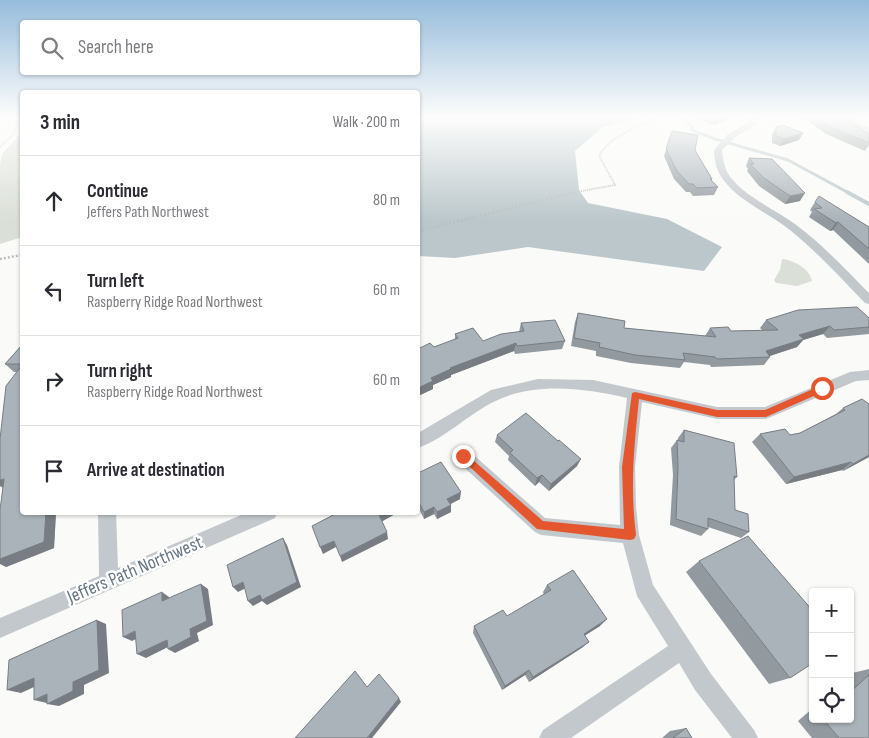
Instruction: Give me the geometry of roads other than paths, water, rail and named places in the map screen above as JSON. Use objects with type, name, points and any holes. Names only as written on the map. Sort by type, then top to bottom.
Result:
[{"type":"street","points":[[718,152],[718,164],[729,181],[749,200],[781,218],[819,250],[869,300]]},
{"type":"street","points":[[420,440],[496,394],[538,384],[593,386],[717,414],[766,413],[855,376],[869,376]]},
{"type":"street","points":[[635,395],[627,467],[627,508],[630,535],[644,589],[709,689],[746,738]]},
{"type":"street","points":[[463,456],[541,526],[630,535]]},
{"type":"street","points":[[107,515],[109,582]]},
{"type":"street","name":"Jeffers Path Northwest","points":[[0,628],[262,515]]},
{"type":"street","points":[[550,738],[683,648]]},
{"type":"waterway","points":[[762,152],[788,160],[849,193]]},
{"type":"waterway","points":[[847,192],[869,204]]}]
